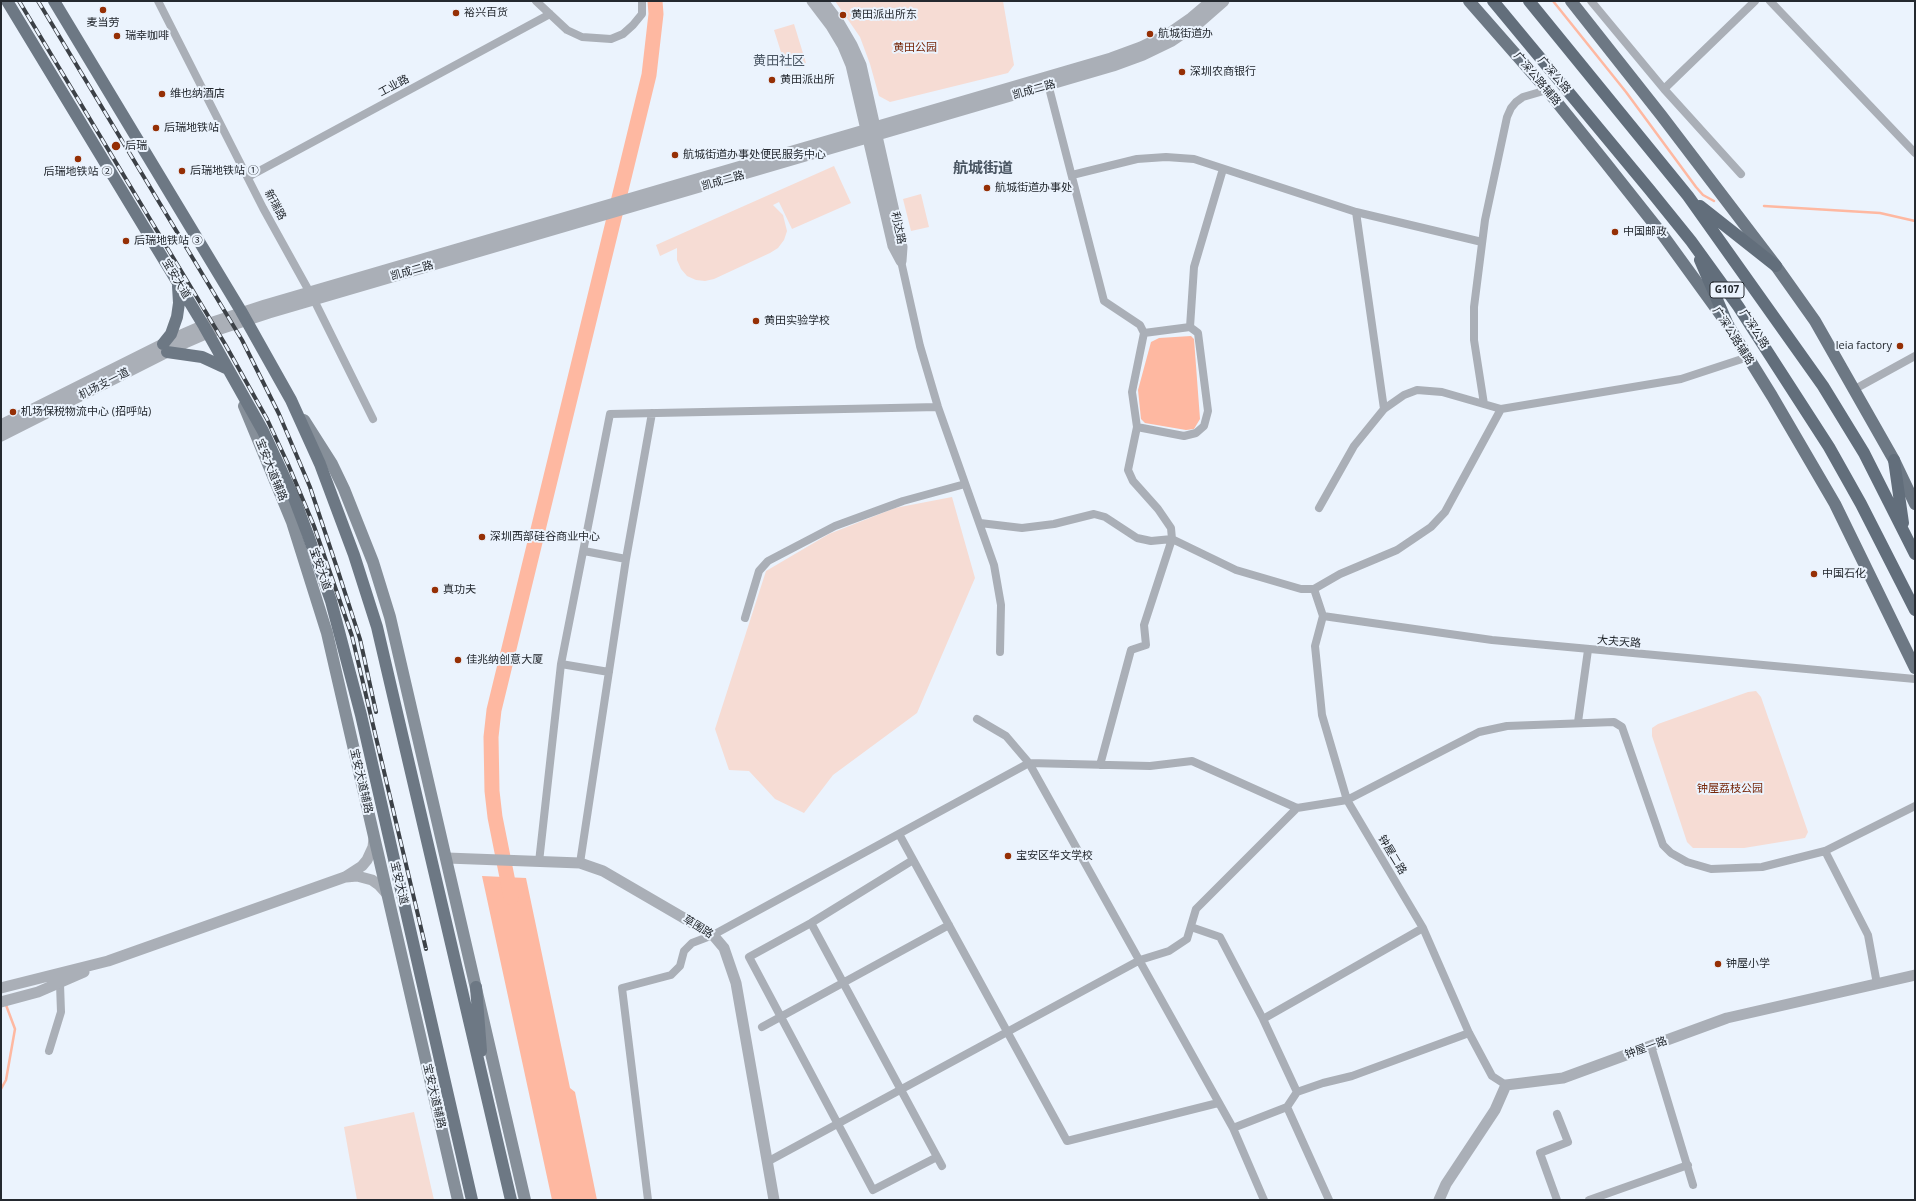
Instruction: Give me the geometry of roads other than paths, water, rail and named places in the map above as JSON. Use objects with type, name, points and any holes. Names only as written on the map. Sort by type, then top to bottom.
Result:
[{"type":"highway","name":"广深公路","points":[[1493,1],[1691,241],[1738,306],[1829,447],[1861,504],[1915,610]]},
{"type":"highway","name":"广深公路","points":[[1529,1],[1688,196],[1823,386],[1864,453],[1915,554]]},
{"type":"highway","points":[[1688,196],[1776,266]]},
{"type":"highway","points":[[1691,241],[1728,325]]},
{"type":"highway","points":[[1894,460],[1905,534]]},
{"type":"main road","name":"宝安大道","points":[[7,1],[206,329],[262,431],[294,498],[315,554],[330,601],[361,714],[472,1200]]},
{"type":"main road","points":[[54,1],[244,317],[291,400],[320,444],[335,470],[356,516],[373,562],[390,617],[525,1200]]},
{"type":"main road","name":"广深公路辅路","points":[[1469,1],[1547,90],[1662,234],[1728,325],[1836,504],[1915,668]]},
{"type":"main road","points":[[1571,1],[1776,266],[1815,321],[1894,460],[1915,504]]},
{"type":"main road","points":[[176,279],[180,295],[177,317],[165,348],[196,355],[216,362],[229,370]]},
{"type":"main road","name":"宝安大道辅路","points":[[229,370],[282,496],[314,590],[337,671],[458,1200]]},
{"type":"main road","points":[[291,400],[320,464],[354,555],[377,627],[511,1200]]},
{"type":"main road","points":[[476,988],[485,1090]]},
{"type":"street","name":"新瑞路","points":[[158,1],[248,177],[312,296],[373,419]]},
{"type":"street","points":[[536,1],[567,30],[582,37],[611,39],[623,34],[642,14],[642,1]]},
{"type":"street","name":"利达路","points":[[812,1],[831,26],[848,55],[872,132]]},
{"type":"street","name":"利达路","points":[[823,1],[838,21],[856,54],[864,75],[872,132],[893,246],[901,261]]},
{"type":"street","name":"凯成二路","points":[[206,329],[312,296],[1047,81],[1155,41],[1191,18],[1211,1]]},
{"type":"street","name":"凯成二路","points":[[1047,81],[1118,65],[1158,48],[1187,32],[1224,1]]},
{"type":"street","points":[[1591,1],[1664,89],[1741,174]]},
{"type":"street","points":[[1664,89],[1755,1]]},
{"type":"street","points":[[1770,1],[1915,153]]},
{"type":"street","name":"工业路","points":[[248,177],[550,14]]},
{"type":"street","points":[[1047,81],[1104,302],[1140,325],[1144,333],[1132,392],[1137,428],[1128,470],[1133,480],[1158,509],[1171,528],[1172,539],[1144,624],[1146,645],[1131,650],[1100,765]]},
{"type":"street","points":[[1484,404],[1474,340],[1474,307],[1485,220],[1507,117],[1516,102],[1523,97],[1547,90]]},
{"type":"street","points":[[1072,175],[1137,159],[1166,157],[1194,160],[1356,212],[1482,242]]},
{"type":"street","points":[[1190,327],[1194,268],[1223,169]]},
{"type":"street","points":[[1356,212],[1384,409]]},
{"type":"street","points":[[901,261],[920,346],[938,407],[994,565],[1001,605],[1000,652]]},
{"type":"street","points":[[1137,428],[1184,436],[1196,433],[1204,426],[1208,412],[1198,333],[1190,327],[1144,333]]},
{"type":"street","name":"机场支一道","points":[[1,426],[206,329]]},
{"type":"street","name":"机场支一道","points":[[1,436],[165,348]]},
{"type":"street","points":[[1855,389],[1915,356]]},
{"type":"street","points":[[1319,508],[1354,446],[1384,409],[1404,395],[1417,390],[1442,392],[1501,409],[1681,379],[1748,357]]},
{"type":"street","points":[[539,862],[561,664],[610,414],[938,407]]},
{"type":"street","points":[[980,523],[1022,528],[1054,524],[1094,514],[1106,517],[1137,538],[1151,541],[1172,539],[1236,570],[1300,589],[1314,589],[1340,574],[1397,550],[1431,528],[1445,512],[1501,409]]},
{"type":"street","points":[[580,863],[626,559],[652,413]]},
{"type":"street","points":[[745,618],[759,570],[768,561],[835,526],[903,501],[965,484]]},
{"type":"street","points":[[584,550],[626,559]]},
{"type":"street","points":[[1314,589],[1323,616]]},
{"type":"street","name":"大夫天路","points":[[1323,616],[1492,640],[1915,679]]},
{"type":"street","name":"钟屋二路","points":[[1323,616],[1315,646],[1322,715],[1347,800],[1423,928],[1469,1033],[1492,1076],[1506,1085]]},
{"type":"street","points":[[1578,722],[1588,650]]},
{"type":"street","points":[[561,664],[609,672]]},
{"type":"street","points":[[977,719],[1006,736],[1029,763],[1233,1128],[1264,1200]]},
{"type":"street","points":[[648,1200],[622,988],[671,975],[680,966],[684,951],[692,943],[713,935],[1029,763],[1150,766],[1192,761],[1297,808],[1347,800],[1479,732],[1507,726],[1578,722],[1614,722],[1622,727],[1662,845],[1671,853],[1687,862],[1711,869],[1762,867],[1825,851],[1915,806]]},
{"type":"street","points":[[767,1162],[1140,960],[1168,951],[1187,939],[1196,909],[1297,808]]},
{"type":"street","points":[[898,834],[1067,1141],[1218,1103]]},
{"type":"street","points":[[1,988],[108,961],[345,877],[362,866],[368,860],[373,847],[374,835]]},
{"type":"street","points":[[1825,851],[1868,935],[1877,984]]},
{"type":"street","name":"草围路","points":[[447,858],[580,863],[603,871],[713,935],[724,948],[736,983],[774,1200]]},
{"type":"street","points":[[913,860],[811,923],[749,957],[873,1190],[937,1157]]},
{"type":"street","points":[[345,877],[356,876],[372,880],[388,895]]},
{"type":"street","points":[[811,923],[942,1166]]},
{"type":"street","points":[[762,1027],[949,925]]},
{"type":"street","points":[[1191,927],[1220,937],[1262,1018],[1297,1092]]},
{"type":"street","points":[[1262,1018],[1423,928]]},
{"type":"street","points":[[1,1002],[38,992],[60,984],[108,961]]},
{"type":"street","name":"钟屋一路","points":[[1506,1085],[1563,1078],[1727,1018],[1915,976]]},
{"type":"street","points":[[49,1051],[61,1012],[60,984]]},
{"type":"street","points":[[1233,1128],[1287,1107],[1297,1092],[1323,1083],[1352,1076],[1469,1033]]},
{"type":"street","points":[[1651,1046],[1693,1185]]},
{"type":"street","points":[[1440,1200],[1446,1184],[1495,1110],[1506,1085]]},
{"type":"street","points":[[1287,1107],[1329,1200]]},
{"type":"street","points":[[1557,1114],[1568,1142],[1540,1153],[1557,1200]]},
{"type":"street","points":[[1589,1200],[1688,1165]]},
{"type":"waterway","points":[[511,897],[495,817],[492,791],[491,737],[494,710],[649,75],[656,14],[655,1]]},
{"type":"waterway","points":[[1553,1],[1626,92],[1696,187],[1703,195],[1714,201]]},
{"type":"waterway","points":[[1764,206],[1880,213],[1915,221]]},
{"type":"waterway","points":[[1,1089],[6,1080],[15,1029],[6,1005]]},
{"type":"railway","points":[[19,1],[225,344],[267,419],[288,464],[314,526],[352,636],[426,949]]},
{"type":"railway","points":[[38,1],[242,340],[279,414],[310,487],[337,568],[360,639],[376,712]]},
{"type":"place","name":"麦当劳","points":[[103,10]]},
{"type":"place","name":"裕兴百货","points":[[456,13]]},
{"type":"place","name":"黄田派出所东","points":[[843,15]]},
{"type":"place","name":"航城街道办","points":[[1150,34]]},
{"type":"place","name":"瑞幸咖啡","points":[[117,36]]},
{"type":"place","name":"深圳农商银行","points":[[1182,72]]},
{"type":"place","name":"黄田派出所","points":[[772,80]]},
{"type":"place","name":"维也纳酒店","points":[[162,94]]},
{"type":"place","name":"后瑞地铁站","points":[[156,128]]},
{"type":"place","name":"后瑞","points":[[116,146]]},
{"type":"place","name":"航城街道办事处便民服务中心","points":[[675,155]]},
{"type":"place","name":"后瑞地铁站 ②","points":[[78,159]]},
{"type":"place","name":"后瑞地铁站 ①","points":[[182,171]]},
{"type":"place","name":"航城街道办事处","points":[[987,188]]},
{"type":"place","name":"中国邮政","points":[[1615,232]]},
{"type":"place","name":"后瑞地铁站 ③","points":[[126,241]]},
{"type":"place","name":"黄田实验学校","points":[[756,321]]},
{"type":"place","name":"leia factory","points":[[1900,346]]},
{"type":"place","name":"机场保税物流中心 (招呼站)","points":[[13,412]]},
{"type":"place","name":"深圳西部硅谷商业中心","points":[[482,537]]},
{"type":"place","name":"中国石化","points":[[1814,574]]},
{"type":"place","name":"真功夫","points":[[435,590]]},
{"type":"place","name":"佳兆纳创意大厦","points":[[458,660]]},
{"type":"place","name":"宝安区华文学校","points":[[1008,856]]},
{"type":"place","name":"钟屋小学","points":[[1718,964]]},
{"type":"district","name":"黄田社区","points":[[779,61]]},
{"type":"district","name":"航城街道","points":[[983,169]]},
{"type":"park label","name":"黄田公园","points":[[915,48]]},
{"type":"park label","name":"钟屋荔枝公园","points":[[1730,789]]}]
